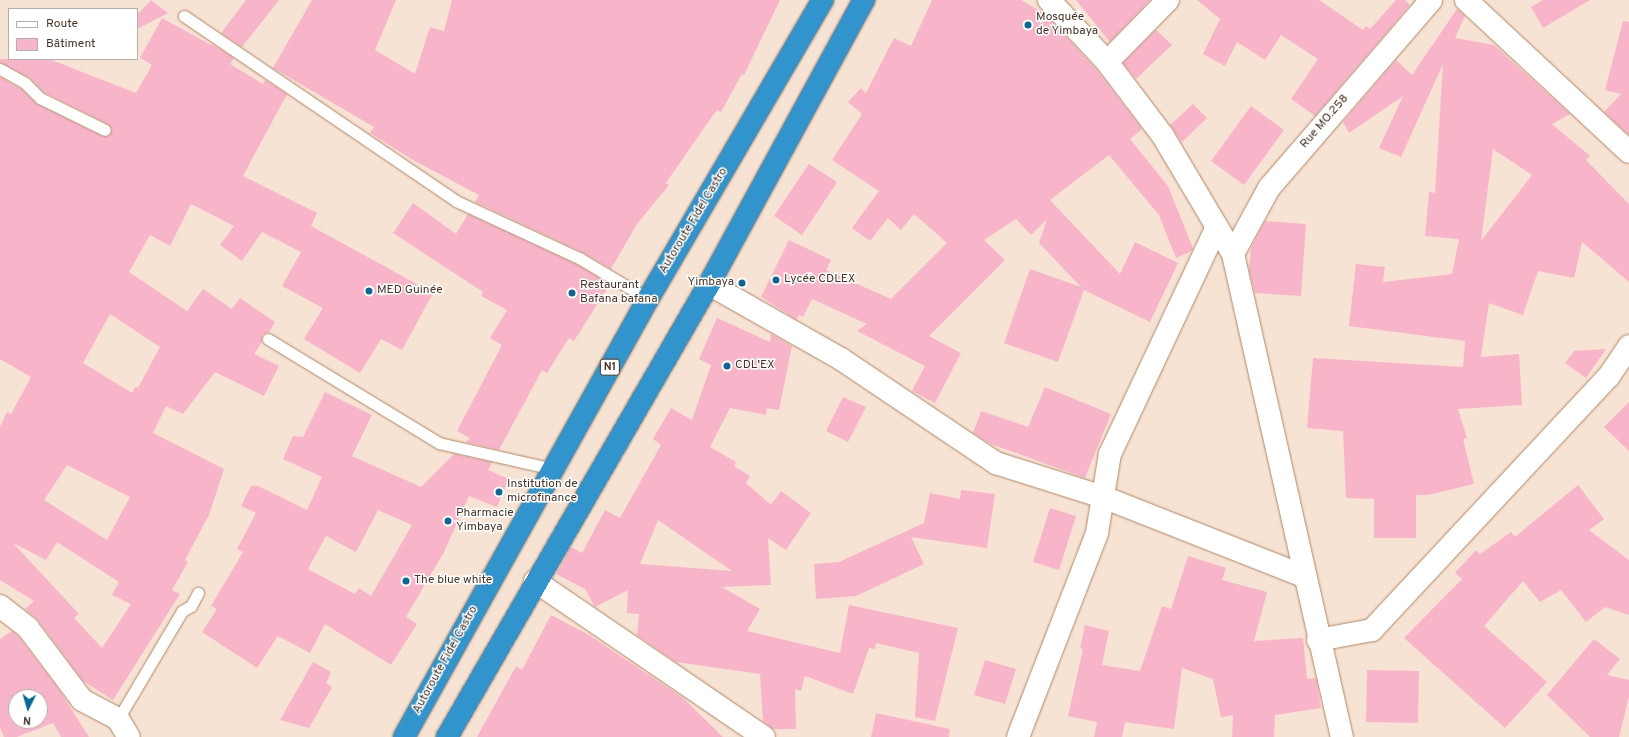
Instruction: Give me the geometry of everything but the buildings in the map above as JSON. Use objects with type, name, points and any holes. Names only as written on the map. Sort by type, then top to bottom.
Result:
[{"type":"highway","name":"Autoroute Fidel Castro","points":[[404,737],[648,298],[823,0]]},
{"type":"highway","points":[[447,737],[535,581],[709,284],[864,0]]},
{"type":"street","points":[[1049,0],[1107,62],[1163,136],[1233,254],[1318,640],[1342,737]]},
{"type":"street","points":[[1107,62],[1168,0]]},
{"type":"street","name":"Rue MO.258","points":[[1233,254],[1269,188],[1431,0]]},
{"type":"street","points":[[1466,0],[1629,152]]},
{"type":"street","points":[[1018,737],[1097,534],[1110,454],[1217,227]]},
{"type":"street","points":[[709,284],[841,359],[996,463],[1103,497],[1304,576]]},
{"type":"street","points":[[1318,640],[1372,630],[1608,376],[1629,346]]},
{"type":"street","points":[[535,581],[764,737]]},
{"type":"street","points":[[0,606],[28,628],[82,700],[118,718],[129,737]]},
{"type":"lane","points":[[184,16],[456,201],[579,258],[648,298]]},
{"type":"lane","points":[[0,69],[25,83],[40,98],[105,130]]},
{"type":"lane","points":[[268,339],[439,443],[553,469]]},
{"type":"lane","points":[[118,718],[182,611],[191,606],[198,593]]},
{"type":"place","name":"Mosquée de Yimbaya","points":[[1028,25]]},
{"type":"place","name":"Lycée CDLEX","points":[[776,280]]},
{"type":"place","name":"Yimbaya","points":[[742,283]]},
{"type":"place","name":"MED Guinée","points":[[369,291]]},
{"type":"place","name":"Restaurant Bafana bafana","points":[[572,293]]},
{"type":"place","name":"CDL'EX","points":[[727,366]]},
{"type":"place","name":"Institution de microfinance","points":[[499,492]]},
{"type":"place","name":"Pharmacie Yimbaya","points":[[448,521]]},
{"type":"place","name":"The blue white","points":[[406,581]]}]
